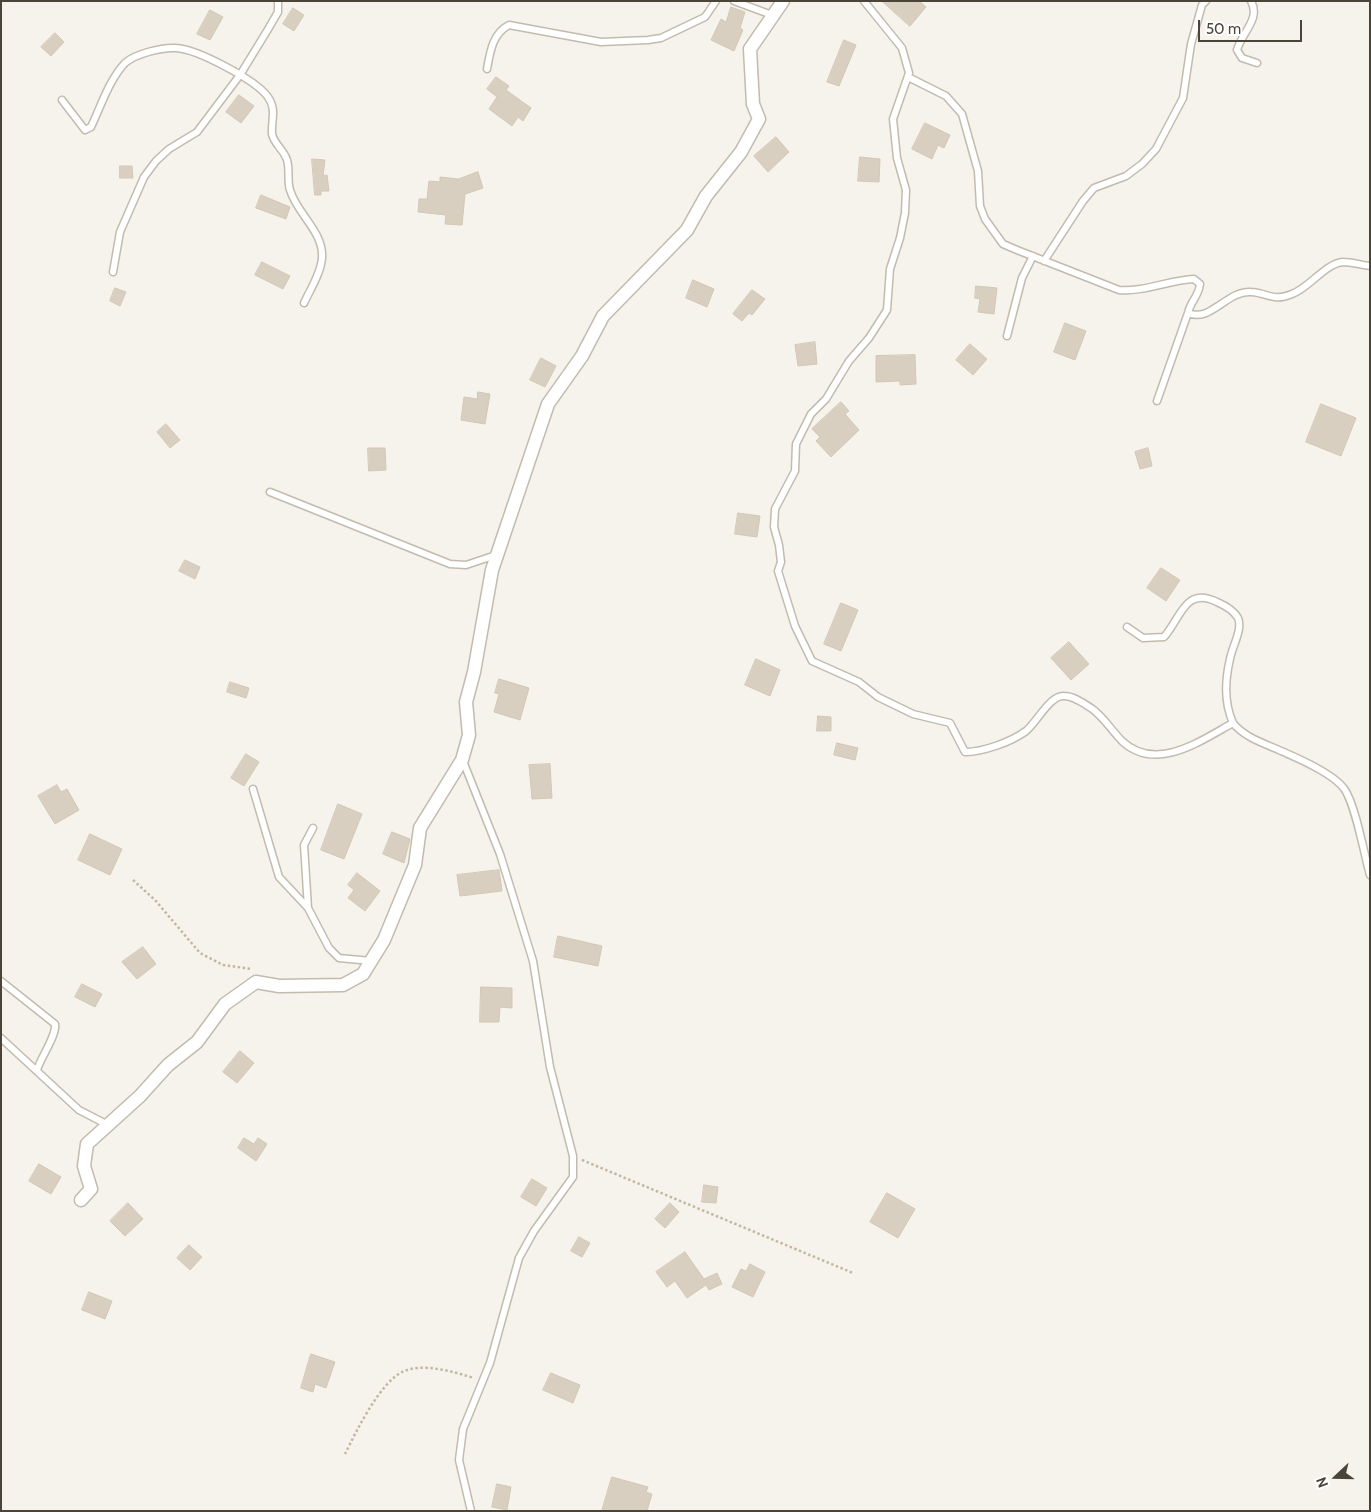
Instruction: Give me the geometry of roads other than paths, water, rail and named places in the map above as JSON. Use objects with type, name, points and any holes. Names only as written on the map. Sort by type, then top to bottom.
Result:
[{"type":"street","points":[[81,1200],[91,1189],[84,1166],[87,1144],[109,1126],[168,1065],[197,1042],[225,1004],[256,982],[279,986],[343,985],[363,974],[384,940],[415,865],[420,828],[462,760],[469,735],[466,702],[474,672],[492,570],[548,404],[582,356],[603,316],[687,230],[706,196],[741,152],[759,119],[753,104],[750,49],[783,1]]},
{"type":"lane","points":[[113,272],[120,232],[144,176],[156,161],[169,150],[198,132],[240,75],[278,12],[278,1]]},
{"type":"lane","points":[[487,70],[495,38],[501,29],[509,25],[601,42],[648,40],[661,38],[705,17],[716,1]]},
{"type":"lane","points":[[734,1],[772,15]]},
{"type":"lane","points":[[864,1],[902,48],[907,63],[908,77],[893,118],[897,158],[906,190],[900,238],[890,269],[887,310],[869,338],[849,361],[834,388],[811,414],[801,430],[796,444],[795,471],[775,509],[774,527],[779,544],[781,562],[778,571],[795,626],[805,650],[812,661],[859,682],[878,697],[913,714],[950,723],[965,752],[975,752],[1025,731],[1053,699],[1062,696],[1072,698],[1100,714],[1123,742],[1146,756],[1159,756],[1171,753],[1205,739],[1233,723]]},
{"type":"lane","points":[[1044,261],[1083,201],[1094,188],[1126,176],[1156,149],[1183,98],[1191,44],[1202,5],[1206,1]]},
{"type":"lane","points":[[1251,1],[1255,9],[1255,17],[1240,39],[1237,50],[1242,58],[1257,64]]},
{"type":"lane","points":[[62,100],[85,130],[91,127],[118,72],[127,62],[163,49],[176,48],[193,53],[240,75],[268,96],[274,112],[272,133],[287,160],[289,189],[318,237],[322,250],[322,259],[318,273],[304,304]]},
{"type":"lane","points":[[908,77],[946,96],[962,114],[978,171],[980,206],[985,219],[1002,244],[1119,290],[1130,290],[1179,280],[1194,279],[1200,284],[1199,294],[1189,306],[1157,401]]},
{"type":"lane","points":[[1007,336],[1022,278],[1033,256]]},
{"type":"lane","points":[[1188,313],[1194,316],[1202,315],[1239,294],[1251,292],[1276,298],[1292,294],[1314,281],[1333,264],[1343,262],[1370,266]]},
{"type":"lane","points":[[270,492],[450,564],[466,565],[498,555]]},
{"type":"lane","points":[[1127,627],[1143,638],[1164,637],[1188,600],[1196,597],[1206,598],[1230,609],[1238,618],[1240,627],[1230,660],[1227,682],[1226,700],[1233,723],[1238,730],[1254,740],[1293,756],[1332,779],[1344,789],[1352,806],[1370,876]]},
{"type":"lane","points":[[462,760],[500,854],[533,961],[550,1067],[574,1156],[573,1177],[540,1223],[519,1258],[504,1307],[497,1342],[463,1429],[458,1460],[471,1511]]},
{"type":"lane","points":[[253,789],[279,877],[308,908],[329,948],[339,958],[371,961]]},
{"type":"lane","points":[[308,908],[304,845],[313,828]]},
{"type":"lane","points":[[1,981],[48,1016],[55,1024],[56,1031],[42,1054],[37,1070]]},
{"type":"lane","points":[[1,1038],[79,1110],[109,1126]]}]
